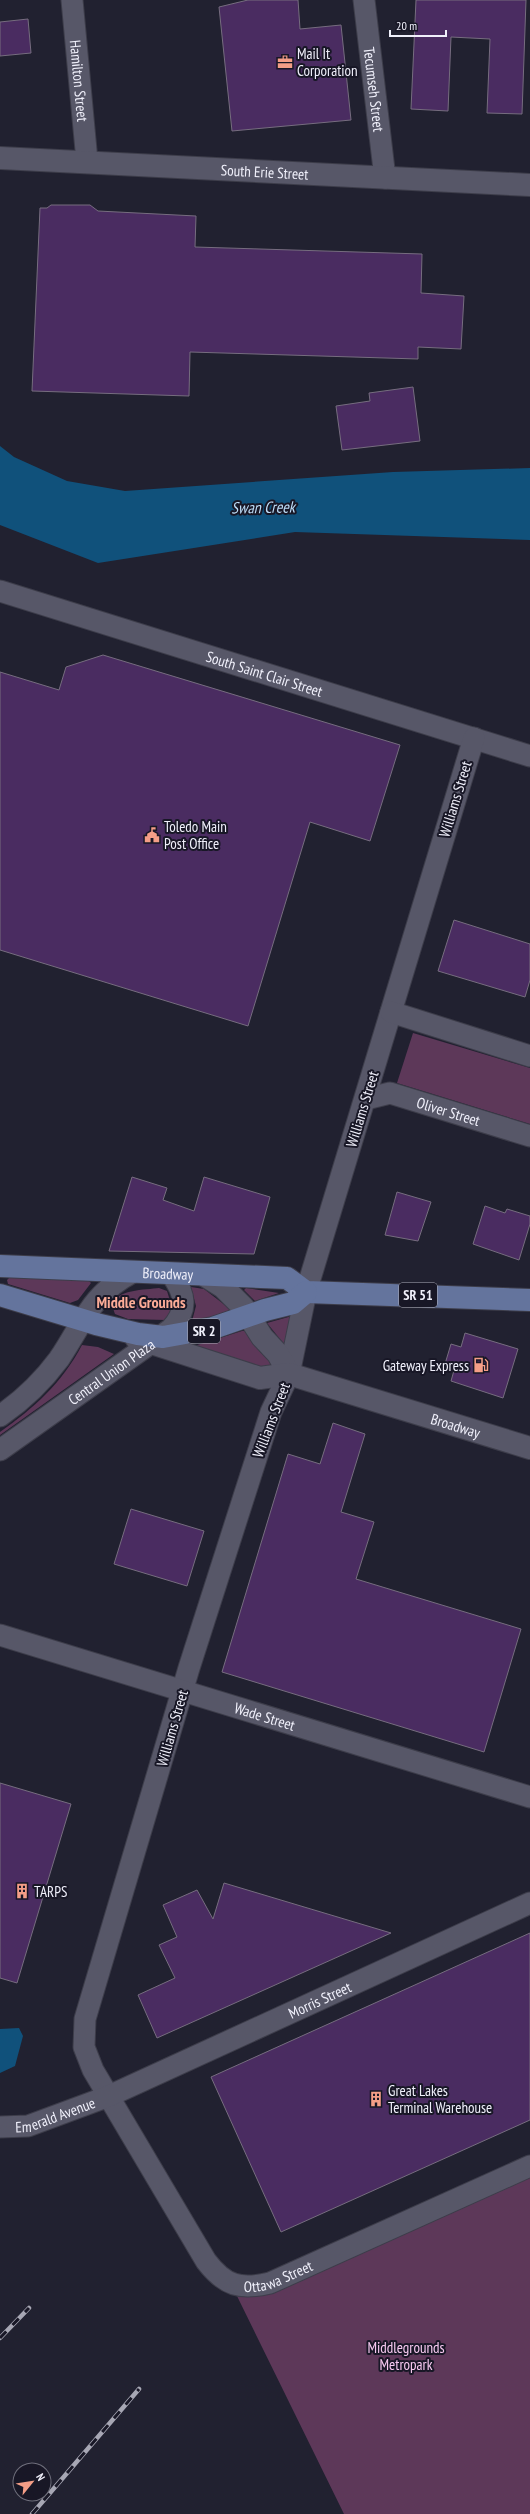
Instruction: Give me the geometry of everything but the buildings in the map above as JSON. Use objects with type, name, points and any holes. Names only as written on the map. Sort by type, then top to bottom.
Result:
[{"type":"main road","name":"Broadway","points":[[0,1266],[204,1275]]},
{"type":"main road","points":[[204,1275],[287,1278],[306,1292]]},
{"type":"main road","name":"SR 51","points":[[306,1292],[530,1300]]},
{"type":"main road","name":"SR 2","points":[[0,1295],[89,1322],[158,1340],[214,1328],[279,1305],[293,1303],[306,1292]]},
{"type":"street","name":"Hamilton Street","points":[[72,0],[87,161]]},
{"type":"street","name":"Tecumseh Street","points":[[364,0],[385,178]]},
{"type":"street","name":"South Erie Street","points":[[0,158],[87,161],[530,185]]},
{"type":"street","name":"South Saint Clair Street","points":[[0,591],[530,756]]},
{"type":"street","name":"Williams Street","points":[[109,2096],[93,2070],[84,2047],[85,2019],[182,1691],[271,1412],[289,1374],[306,1292],[366,1099],[474,738]]},
{"type":"street","points":[[391,1012],[530,1056]]},
{"type":"street","name":"Oliver Street","points":[[366,1099],[390,1093],[530,1136]]},
{"type":"street","points":[[0,1416],[18,1403],[42,1381],[89,1322],[112,1284],[133,1272]]},
{"type":"street","name":"Central Union Plaza","points":[[0,1450],[158,1340],[179,1321],[184,1302],[180,1286],[171,1274]]},
{"type":"street","name":"Broadway","points":[[204,1275],[223,1287],[249,1316],[262,1337],[278,1354],[289,1374]]},
{"type":"street","name":"Broadway","points":[[158,1340],[260,1378],[289,1374],[530,1448]]},
{"type":"street","name":"Wade Street","points":[[0,1635],[530,1797]]},
{"type":"street","name":"Morris Street","points":[[109,2096],[530,1904]]},
{"type":"street","name":"Emerald Avenue","points":[[0,2127],[28,2126],[109,2096]]},
{"type":"street","name":"Ottawa Street","points":[[109,2096],[206,2261],[216,2274],[228,2282],[241,2287],[270,2283],[530,2166]]},
{"type":"green space","points":[[413,1033],[530,1068],[530,1124],[397,1083]]},
{"type":"green space","points":[[10,1277],[89,1281],[91,1283],[78,1300],[70,1303],[8,1284],[7,1280]]},
{"type":"green space","points":[[191,1287],[204,1289],[230,1309],[218,1316],[192,1321],[196,1306]]},
{"type":"green space","points":[[159,1288],[167,1291],[172,1307],[166,1320],[128,1319],[115,1314],[113,1306],[115,1300],[120,1295],[128,1292]]},
{"type":"green space","points":[[246,1288],[279,1293],[255,1301],[244,1290]]},
{"type":"green space","points":[[292,1316],[287,1344],[284,1344],[267,1323]]},
{"type":"green space","points":[[246,1331],[260,1352],[275,1366],[275,1374],[194,1346]]},
{"type":"green space","points":[[82,1345],[98,1347],[114,1354],[0,1435],[0,1432],[24,1414],[46,1394],[66,1371]]},
{"type":"green space","name":"Middlegrounds Metropark","points":[[530,2164],[530,2514],[344,2514],[237,2296]]},
{"type":"water","name":"Swan Creek","points":[[0,446],[14,457],[67,481],[125,491],[393,472],[530,468],[530,540],[295,532],[98,563],[0,525]]},
{"type":"water","points":[[19,2028],[23,2036],[15,2066],[0,2073],[0,2029]]},
{"type":"railway","points":[[0,2338],[29,2308]]},
{"type":"railway","points":[[32,2514],[139,2389]]},
{"type":"place","name":"Mail It Corporation","points":[[285,62]]},
{"type":"place","name":"Toledo Main Post Office","points":[[152,835]]},
{"type":"place","name":"Gateway Express","points":[[481,1365]]},
{"type":"place","name":"TARPS","points":[[22,1891]]},
{"type":"place","name":"Great Lakes Terminal Warehouse","points":[[376,2099]]},
{"type":"district","name":"Middle Grounds","points":[[141,1302]]}]
